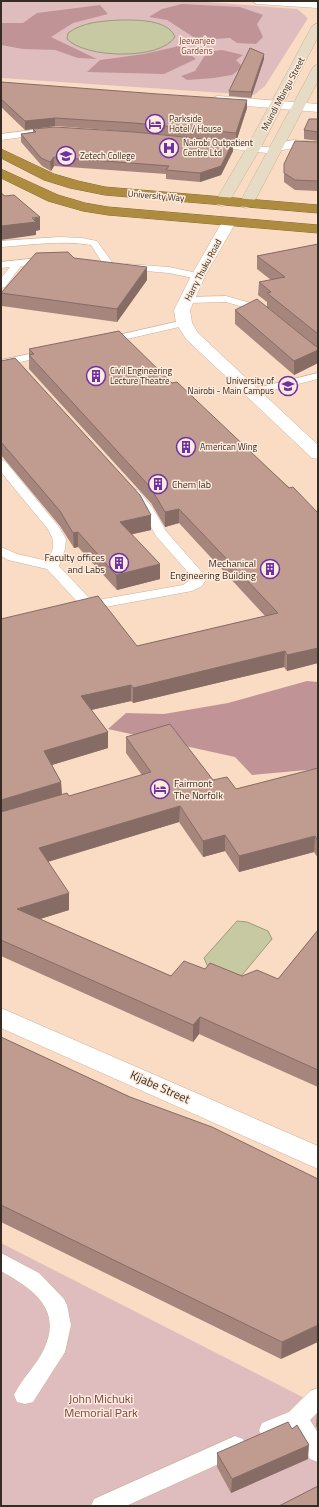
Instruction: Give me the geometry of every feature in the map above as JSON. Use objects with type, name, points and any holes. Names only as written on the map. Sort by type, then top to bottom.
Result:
[{"type":"highway","name":"University Way","points":[[1,153],[49,177],[75,185],[105,191],[318,209]]},
{"type":"highway","name":"University Way","points":[[1,173],[53,198],[108,211],[318,229]]},
{"type":"street","points":[[257,1],[318,5]]},
{"type":"street","name":"Muindi Mbingu Street","points":[[222,202],[277,105],[318,26]]},
{"type":"street","name":"Muindi Mbingu Street","points":[[246,204],[318,69]]},
{"type":"street","points":[[205,99],[318,108]]},
{"type":"street","points":[[276,149],[294,144],[318,146]]},
{"type":"street","name":"Harry Thuku Road","points":[[184,323],[182,310],[198,276],[229,222]]},
{"type":"street","points":[[184,323],[192,336],[318,454]]},
{"type":"street","name":"Kijabe Street","points":[[1,1017],[318,1158]]},
{"type":"lane","points":[[1,137],[54,131]]},
{"type":"lane","points":[[206,144],[276,149]]},
{"type":"lane","points":[[1,244],[70,239],[94,243],[109,265]]},
{"type":"lane","points":[[1,265],[58,260]]},
{"type":"lane","points":[[1,285],[18,263]]},
{"type":"lane","points":[[95,264],[169,270],[198,276]]},
{"type":"lane","points":[[187,300],[226,299],[261,309],[272,319]]},
{"type":"lane","points":[[91,344],[184,323]]},
{"type":"lane","points":[[1,363],[60,351]]},
{"type":"lane","points":[[14,361],[25,372]]},
{"type":"lane","points":[[253,392],[318,376]]},
{"type":"lane","points":[[1,464],[53,527],[60,539],[59,549],[52,566]]},
{"type":"lane","points":[[74,610],[187,588],[197,583],[200,578],[161,533],[146,507],[125,484]]},
{"type":"lane","points":[[1,551],[13,557],[52,566],[89,606]]},
{"type":"lane","points":[[1,1261],[32,1279],[57,1305],[61,1325],[54,1352],[25,1395]]},
{"type":"lane","points":[[102,1506],[297,1419],[318,1398]]},
{"type":"lane","points":[[297,1419],[318,1452]]},
{"type":"green space","name":"Jeevanjee Gardens","points":[[1,1],[194,1],[297,9],[308,18],[265,86],[254,95],[1,78]]},
{"type":"green space","name":"John Michuki Memorial Park","points":[[1,1243],[318,1405],[318,1506],[1,1506]]},
{"type":"shaded area","points":[[182,4],[240,7],[263,15],[257,24],[263,37],[256,44],[237,43],[230,38],[198,40],[167,20],[149,17],[162,9]]},
{"type":"shaded area","points":[[100,5],[108,14],[73,23],[51,37],[97,59],[78,58],[55,50],[23,49],[1,45],[1,23],[23,23],[37,13]]},
{"type":"shaded area","points":[[120,20],[143,21],[159,24],[171,31],[175,37],[167,45],[154,50],[122,54],[89,50],[76,45],[67,39],[68,33],[80,26]]},
{"type":"shaded area","points":[[179,46],[196,59],[164,74],[87,72],[100,60],[144,54]]},
{"type":"shaded area","points":[[222,50],[243,55],[236,60],[243,67],[232,75],[214,78],[187,80],[181,76],[195,71],[207,52]]},
{"type":"shaded area","points":[[307,681],[318,682],[318,769],[252,775],[235,757],[108,729],[126,713],[164,714],[228,703]]},
{"type":"shaded area","points":[[237,921],[247,922],[268,931],[272,939],[242,975],[235,977],[207,965],[204,958]]},
{"type":"building","points":[[250,48],[264,54],[251,92],[229,91]]},
{"type":"building","points":[[1,82],[247,100],[236,133],[134,123],[55,118],[25,121],[1,99]]},
{"type":"building","points":[[309,119],[318,119],[318,132],[304,130]]},
{"type":"building","points":[[55,127],[134,132],[233,142],[221,166],[200,173],[166,170],[169,166],[54,157],[50,162],[41,158],[21,134],[36,132],[33,129]]},
{"type":"building","points":[[295,141],[318,142],[318,181],[295,180],[284,173],[284,164]]},
{"type":"building","points":[[1,193],[5,196],[14,195],[40,217],[32,218],[36,222],[1,226]]},
{"type":"building","points":[[318,244],[318,334],[267,293],[271,292],[259,282],[285,277],[257,256]]},
{"type":"building","points":[[68,252],[74,258],[147,267],[117,309],[1,293],[36,253]]},
{"type":"building","points":[[257,299],[318,347],[318,350],[294,361],[235,310]]},
{"type":"building","points":[[119,331],[172,383],[177,382],[289,488],[293,487],[318,513],[318,648],[287,655],[285,651],[133,688],[131,685],[81,696],[108,732],[44,751],[61,782],[1,800],[1,619],[98,596],[137,646],[278,613],[179,509],[165,512],[151,488],[29,355],[34,354],[29,349]]},
{"type":"building","points":[[15,358],[140,495],[151,515],[120,522],[160,564],[116,575],[78,532],[73,533],[60,511],[1,442],[1,361]]},
{"type":"building","points":[[170,724],[213,780],[227,777],[236,789],[318,768],[318,841],[315,836],[239,856],[225,835],[203,841],[180,806],[39,848],[69,893],[17,909],[171,976],[184,961],[205,969],[210,963],[242,976],[257,970],[278,979],[318,930],[318,1070],[200,1017],[193,1025],[1,940],[1,812],[67,793],[69,796],[151,772],[126,737]]},
{"type":"building","points":[[1,1037],[130,1097],[212,1127],[318,1179],[318,1325],[282,1342],[1,1205]]},
{"type":"building","points":[[288,1422],[292,1429],[297,1425],[309,1445],[232,1479],[217,1453]]},
{"type":"building","points":[[318,1486],[318,1506],[279,1506]]},
{"type":"place","name":"Parkside Hotel / House","points":[[155,124]]},
{"type":"place","name":"Nairobi Outpatient Centre Ltd","points":[[169,148]]},
{"type":"place","name":"Zetech College","points":[[66,156]]},
{"type":"place","name":"Civil Engineering Lecture Theatre","points":[[96,376]]},
{"type":"place","name":"University of Nairobi - Main Campus","points":[[288,386]]},
{"type":"place","name":"American Wing","points":[[186,447]]},
{"type":"place","name":"Chem lab","points":[[158,484]]},
{"type":"place","name":"Faculty offices and Labs","points":[[119,563]]},
{"type":"place","name":"Mechanical Engineering Building","points":[[270,569]]},
{"type":"place","name":"Fairmont The Norfolk","points":[[160,789]]}]
